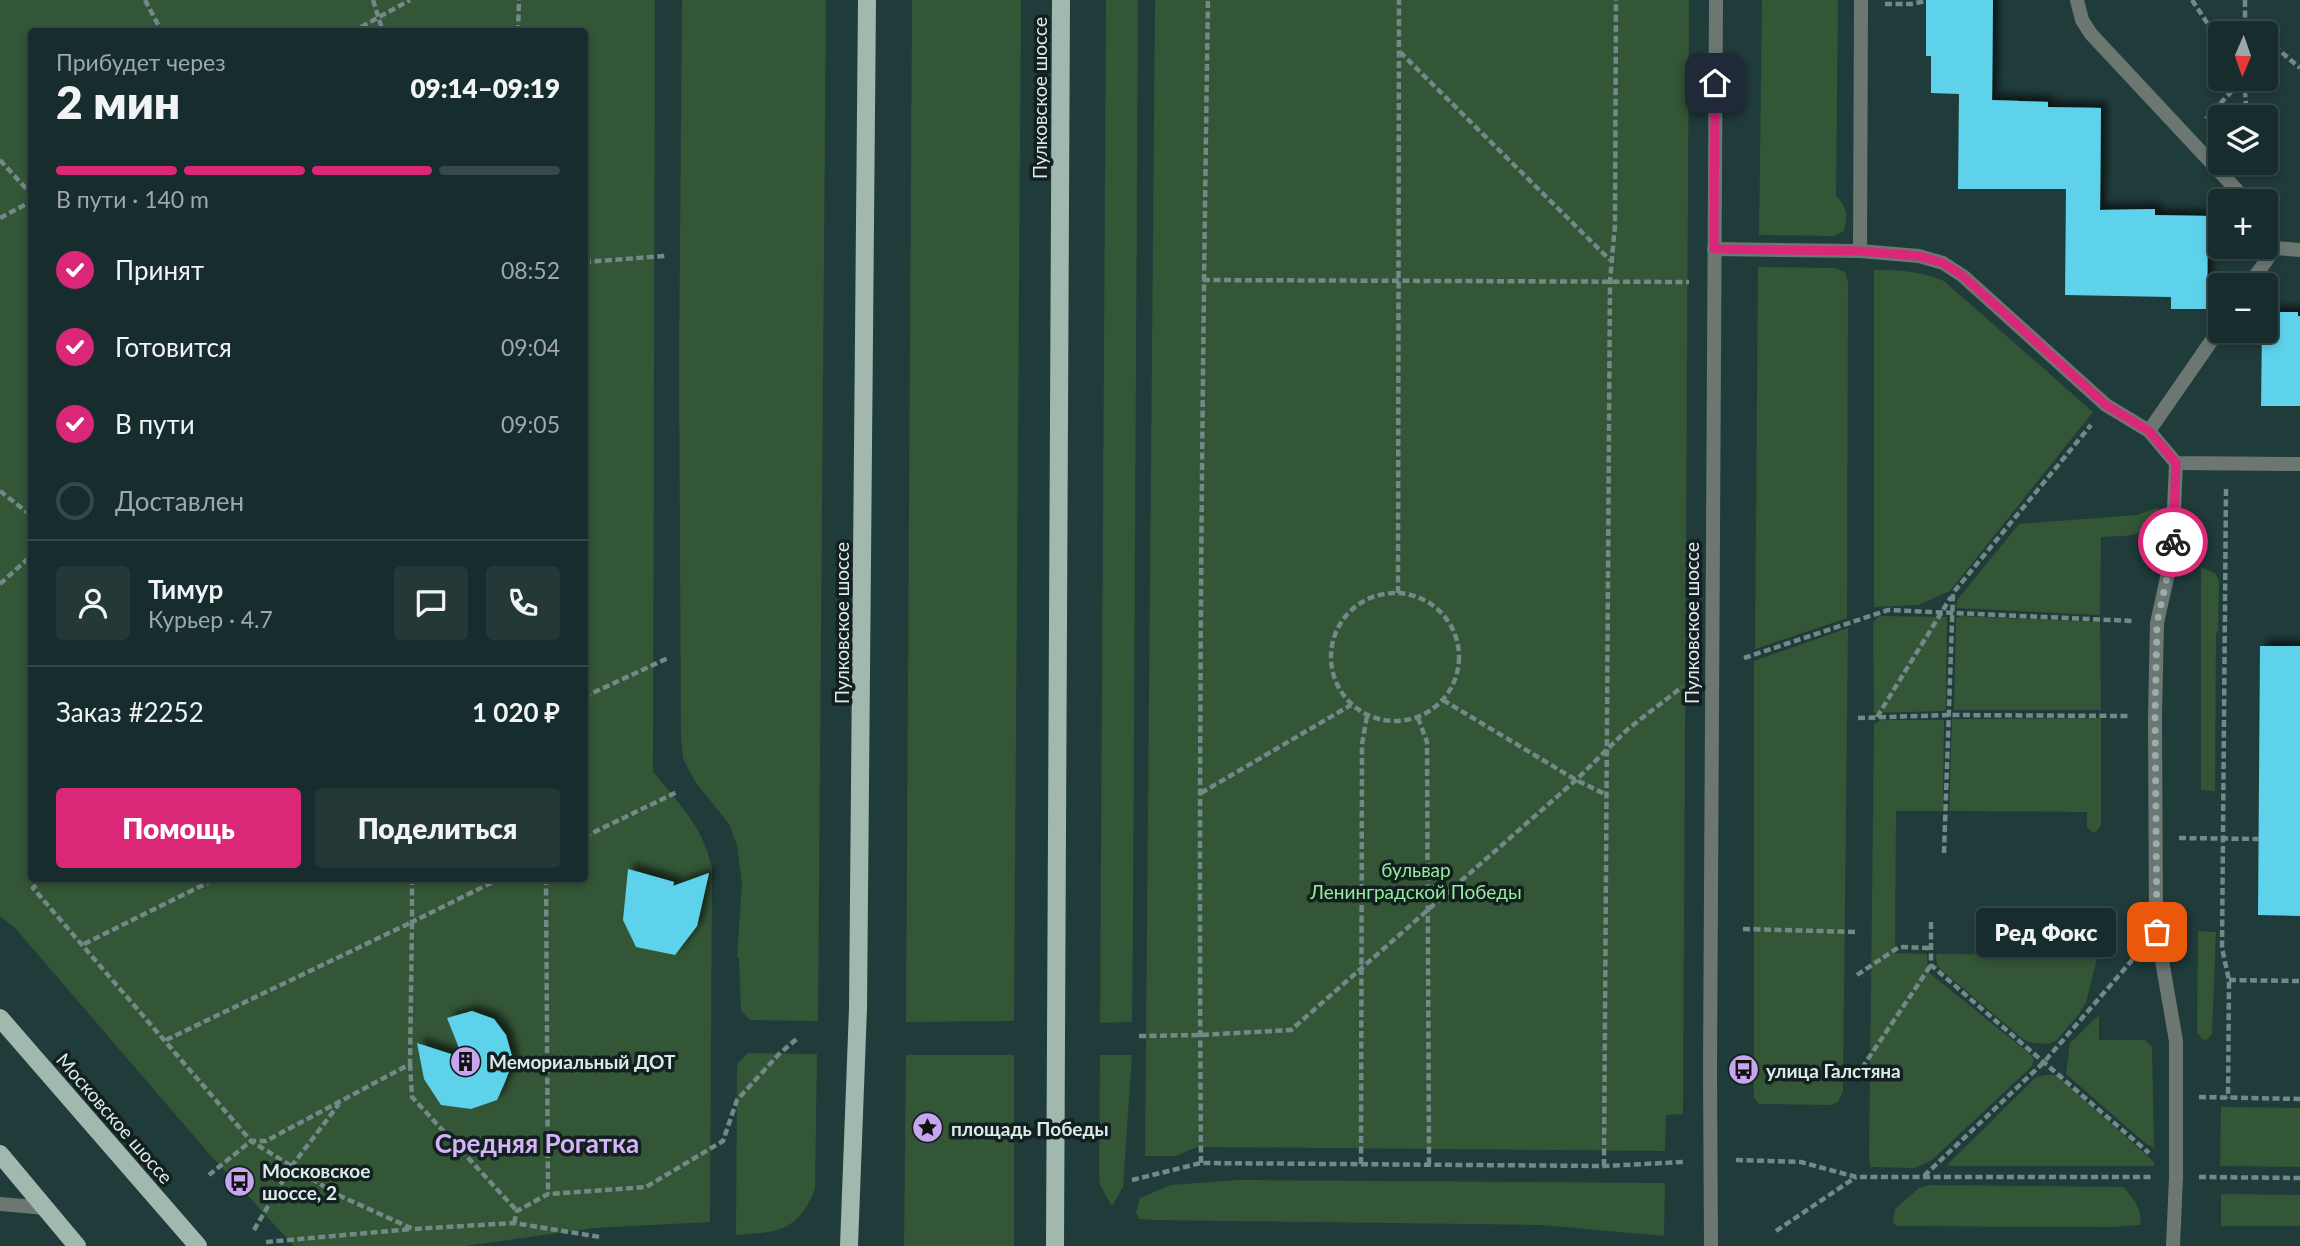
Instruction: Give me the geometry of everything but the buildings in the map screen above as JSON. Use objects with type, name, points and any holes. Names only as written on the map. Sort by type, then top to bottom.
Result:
[{"type":"main road","name":"Пулковское шоссе","points":[[849,1246],[859,1008],[867,0]]},
{"type":"main road","name":"Пулковское шоссе","points":[[1055,1246],[1061,0]]},
{"type":"main road","name":"Московское шоссе","points":[[0,1018],[198,1246]]},
{"type":"main road","points":[[0,1154],[77,1246]]},
{"type":"street","name":"Пулковское шоссе","points":[[1711,1246],[1709,1161],[1716,0]]},
{"type":"street","points":[[2077,0],[2081,20],[2091,34],[2236,189]]},
{"type":"street","points":[[1860,251],[1861,2]]},
{"type":"street","points":[[2278,248],[2300,250]]},
{"type":"street","points":[[1714,249],[1860,251],[1919,256],[1943,263],[1963,276],[2106,405],[2149,431],[2176,463],[2172,555],[2157,623],[2155,716],[2157,932],[2176,1041],[2173,1246]]},
{"type":"street","points":[[2149,431],[2210,343]]},
{"type":"street","points":[[2176,463],[2300,464]]},
{"type":"street","points":[[0,1204],[46,1208]]},
{"type":"path","points":[[145,0],[160,28]]},
{"type":"path","points":[[373,0],[382,28]]},
{"type":"path","points":[[360,28],[410,0]]},
{"type":"path","points":[[518,28],[519,0]]},
{"type":"path","points":[[1201,1163],[1203,280],[1208,0]]},
{"type":"path","points":[[1398,593],[1399,0]]},
{"type":"path","points":[[1604,1166],[1610,261],[1615,225],[1616,0]]},
{"type":"path","points":[[2192,0],[2208,24]]},
{"type":"path","points":[[2245,0],[2246,21]]},
{"type":"path","points":[[1861,2],[1911,4],[1926,1]]},
{"type":"path","points":[[2278,49],[2300,68]]},
{"type":"path","points":[[1399,51],[1610,261]]},
{"type":"path","points":[[2187,138],[2232,91]]},
{"type":"path","points":[[0,160],[28,191]]},
{"type":"path","points":[[0,218],[28,203]]},
{"type":"path","points":[[588,262],[665,256]]},
{"type":"path","points":[[1203,280],[1714,282]]},
{"type":"path","points":[[1877,717],[1953,593],[2106,405]]},
{"type":"path","points":[[2226,463],[2222,948],[2229,980],[2228,1098]]},
{"type":"path","points":[[0,491],[28,513]]},
{"type":"path","points":[[0,584],[28,559]]},
{"type":"path","points":[[1398,593],[1419,597],[1436,608],[1450,623],[1458,642],[1459,663],[1454,683],[1443,700],[1418,718],[1401,722],[1367,716],[1351,705],[1339,690],[1331,672],[1330,652],[1335,633],[1345,616],[1360,603],[1378,594],[1398,593]]},
{"type":"path","points":[[1944,853],[1953,593]]},
{"type":"path","points":[[1744,658],[1888,610],[2100,618]]},
{"type":"path","points":[[588,695],[668,658]]},
{"type":"path","points":[[1139,1036],[1291,1030],[1576,780],[1628,729],[1682,687]]},
{"type":"path","points":[[1443,700],[1576,780],[1607,795]]},
{"type":"path","points":[[1200,794],[1351,705]]},
{"type":"path","points":[[1858,718],[1948,715],[2155,716]]},
{"type":"path","points":[[1361,1164],[1362,744],[1367,716]]},
{"type":"path","points":[[1418,718],[1427,742],[1429,1164]]},
{"type":"path","points":[[588,834],[677,792]]},
{"type":"path","points":[[2201,838],[2259,839]]},
{"type":"path","points":[[40,882],[33,888],[251,1141],[338,1195],[413,1229]]},
{"type":"path","points":[[84,944],[209,882]]},
{"type":"path","points":[[412,882],[412,1097],[517,1211]]},
{"type":"path","points":[[166,1040],[493,882]]},
{"type":"path","points":[[546,882],[548,1194]]},
{"type":"path","points":[[1856,1077],[1931,965],[1931,922]]},
{"type":"path","points":[[1744,929],[1857,932]]},
{"type":"path","points":[[1924,1177],[2044,1062],[2157,932]]},
{"type":"path","points":[[1857,975],[1899,947],[1931,948]]},
{"type":"path","points":[[1931,965],[2176,1177]]},
{"type":"path","points":[[2229,980],[2300,981]]},
{"type":"path","points":[[514,1223],[517,1211],[548,1194],[646,1187],[723,1141],[737,1100],[779,1054],[799,1037]]},
{"type":"path","points":[[209,1175],[251,1141],[266,1141],[410,1064]]},
{"type":"path","points":[[2176,1097],[2300,1099]]},
{"type":"path","points":[[254,1230],[291,1167],[342,1100]]},
{"type":"path","points":[[1735,1160],[1801,1162],[1856,1177],[2300,1178]]},
{"type":"path","points":[[1132,1180],[1201,1163],[1604,1166],[1682,1162]]},
{"type":"path","points":[[1776,1231],[1856,1177]]},
{"type":"path","points":[[266,1242],[514,1223],[600,1237]]},
{"type":"green space","points":[[0,0],[655,0],[653,772],[681,805],[696,828],[712,868],[710,1222],[594,1228],[465,1246],[294,1246],[211,1156],[15,928],[0,916]]},
{"type":"green space","points":[[682,0],[826,0],[818,1021],[750,1020],[741,1011],[737,957],[742,884],[737,845],[729,824],[697,784],[683,758],[679,363]]},
{"type":"green space","points":[[912,0],[1021,0],[1014,1021],[906,1022]]},
{"type":"green space","points":[[1106,0],[1138,0],[1133,917],[1132,1022],[1100,1023]]},
{"type":"green space","name":"бульвар Ленинградской Победы","points":[[1155,0],[1689,0],[1683,1114],[1666,1115],[1665,1151],[1197,1147],[1176,1156],[1145,1156]]},
{"type":"green space","points":[[1762,0],[1838,0],[1836,196],[1846,216],[1844,231],[1834,236],[1759,235]]},
{"type":"green space","points":[[1758,267],[1835,268],[1845,272],[1848,283],[1847,618],[1755,649]]},
{"type":"green space","points":[[1874,270],[1910,272],[1944,281],[2093,412],[1950,591],[1918,605],[1874,607]]},
{"type":"green space","points":[[2159,507],[2154,518],[2136,534],[2101,537],[2100,615],[1956,608],[1957,600],[2019,524],[2137,515]]},
{"type":"green space","points":[[2201,567],[2216,574],[2219,582],[2215,791],[2201,790]]},
{"type":"green space","points":[[1879,616],[1947,617],[1946,709],[1874,713],[1873,623]]},
{"type":"green space","points":[[1962,616],[2100,622],[2101,710],[1954,710],[1956,618]]},
{"type":"green space","points":[[1848,628],[1843,1091],[1838,1102],[1831,1105],[1759,1104],[1754,1098],[1754,661]]},
{"type":"green space","points":[[2101,718],[2101,825],[2098,830],[2093,833],[2087,827],[2087,812],[1949,811],[1952,719]]},
{"type":"green space","points":[[1882,720],[1944,720],[1943,811],[1896,811],[1895,953],[1927,954],[1928,972],[2034,1059],[2032,1066],[1932,1160],[1915,1168],[1871,1167],[1869,1161],[1874,724]]},
{"type":"green space","points":[[2198,931],[2216,932],[2212,1034],[2206,1040],[2197,1032]]},
{"type":"green space","points":[[2093,932],[2099,940],[2099,950],[2086,1002],[2056,1041],[2047,1044],[2024,1040],[1937,966],[1936,954],[2076,955],[2085,937]]},
{"type":"green space","points":[[2099,1015],[2099,1040],[2145,1040],[2152,1047],[2154,1148],[2066,1074],[2070,1043]]},
{"type":"green space","points":[[748,1053],[817,1054],[815,1189],[794,1222],[764,1233],[736,1235],[737,1064]]},
{"type":"green space","points":[[906,1055],[1014,1055],[1014,1246],[904,1246]]},
{"type":"green space","points":[[1100,1055],[1132,1055],[1123,1187],[1112,1206],[1100,1185]]},
{"type":"green space","points":[[2045,1075],[2060,1078],[2154,1162],[2154,1166],[1949,1166],[1948,1164],[2036,1077]]},
{"type":"green space","points":[[2221,1107],[2300,1108],[2300,1167],[2220,1166]]},
{"type":"green space","points":[[1239,1180],[1665,1183],[1664,1236],[1541,1225],[1151,1220],[1139,1219],[1136,1212],[1140,1198],[1170,1185]]},
{"type":"green space","points":[[1930,1185],[2124,1187],[2139,1209],[2140,1225],[1896,1226],[1893,1222],[1895,1209],[1919,1188]]},
{"type":"green space","points":[[2221,1194],[2300,1195],[2300,1226],[2221,1226]]},
{"type":"way so far","points":[[2157,932],[2157,623],[2173,542]]},
{"type":"place","name":"Ред Фокс","points":[[2157,932]]},
{"type":"place","name":"Мемориальный ДОТ","points":[[466,1061]]},
{"type":"place","name":"улица Галстяна","points":[[1743,1070]]},
{"type":"place","name":"площадь Победы","points":[[928,1128]]},
{"type":"place","name":"Московское шоссе, 2","points":[[239,1181]]},
{"type":"district","name":"Средняя Рогатка","points":[[537,1143]]},
{"type":"route","points":[[1715,83],[1714,249],[1860,251],[1919,256],[1943,263],[1963,276],[2106,405],[2149,431],[2176,463],[2173,542]]}]
